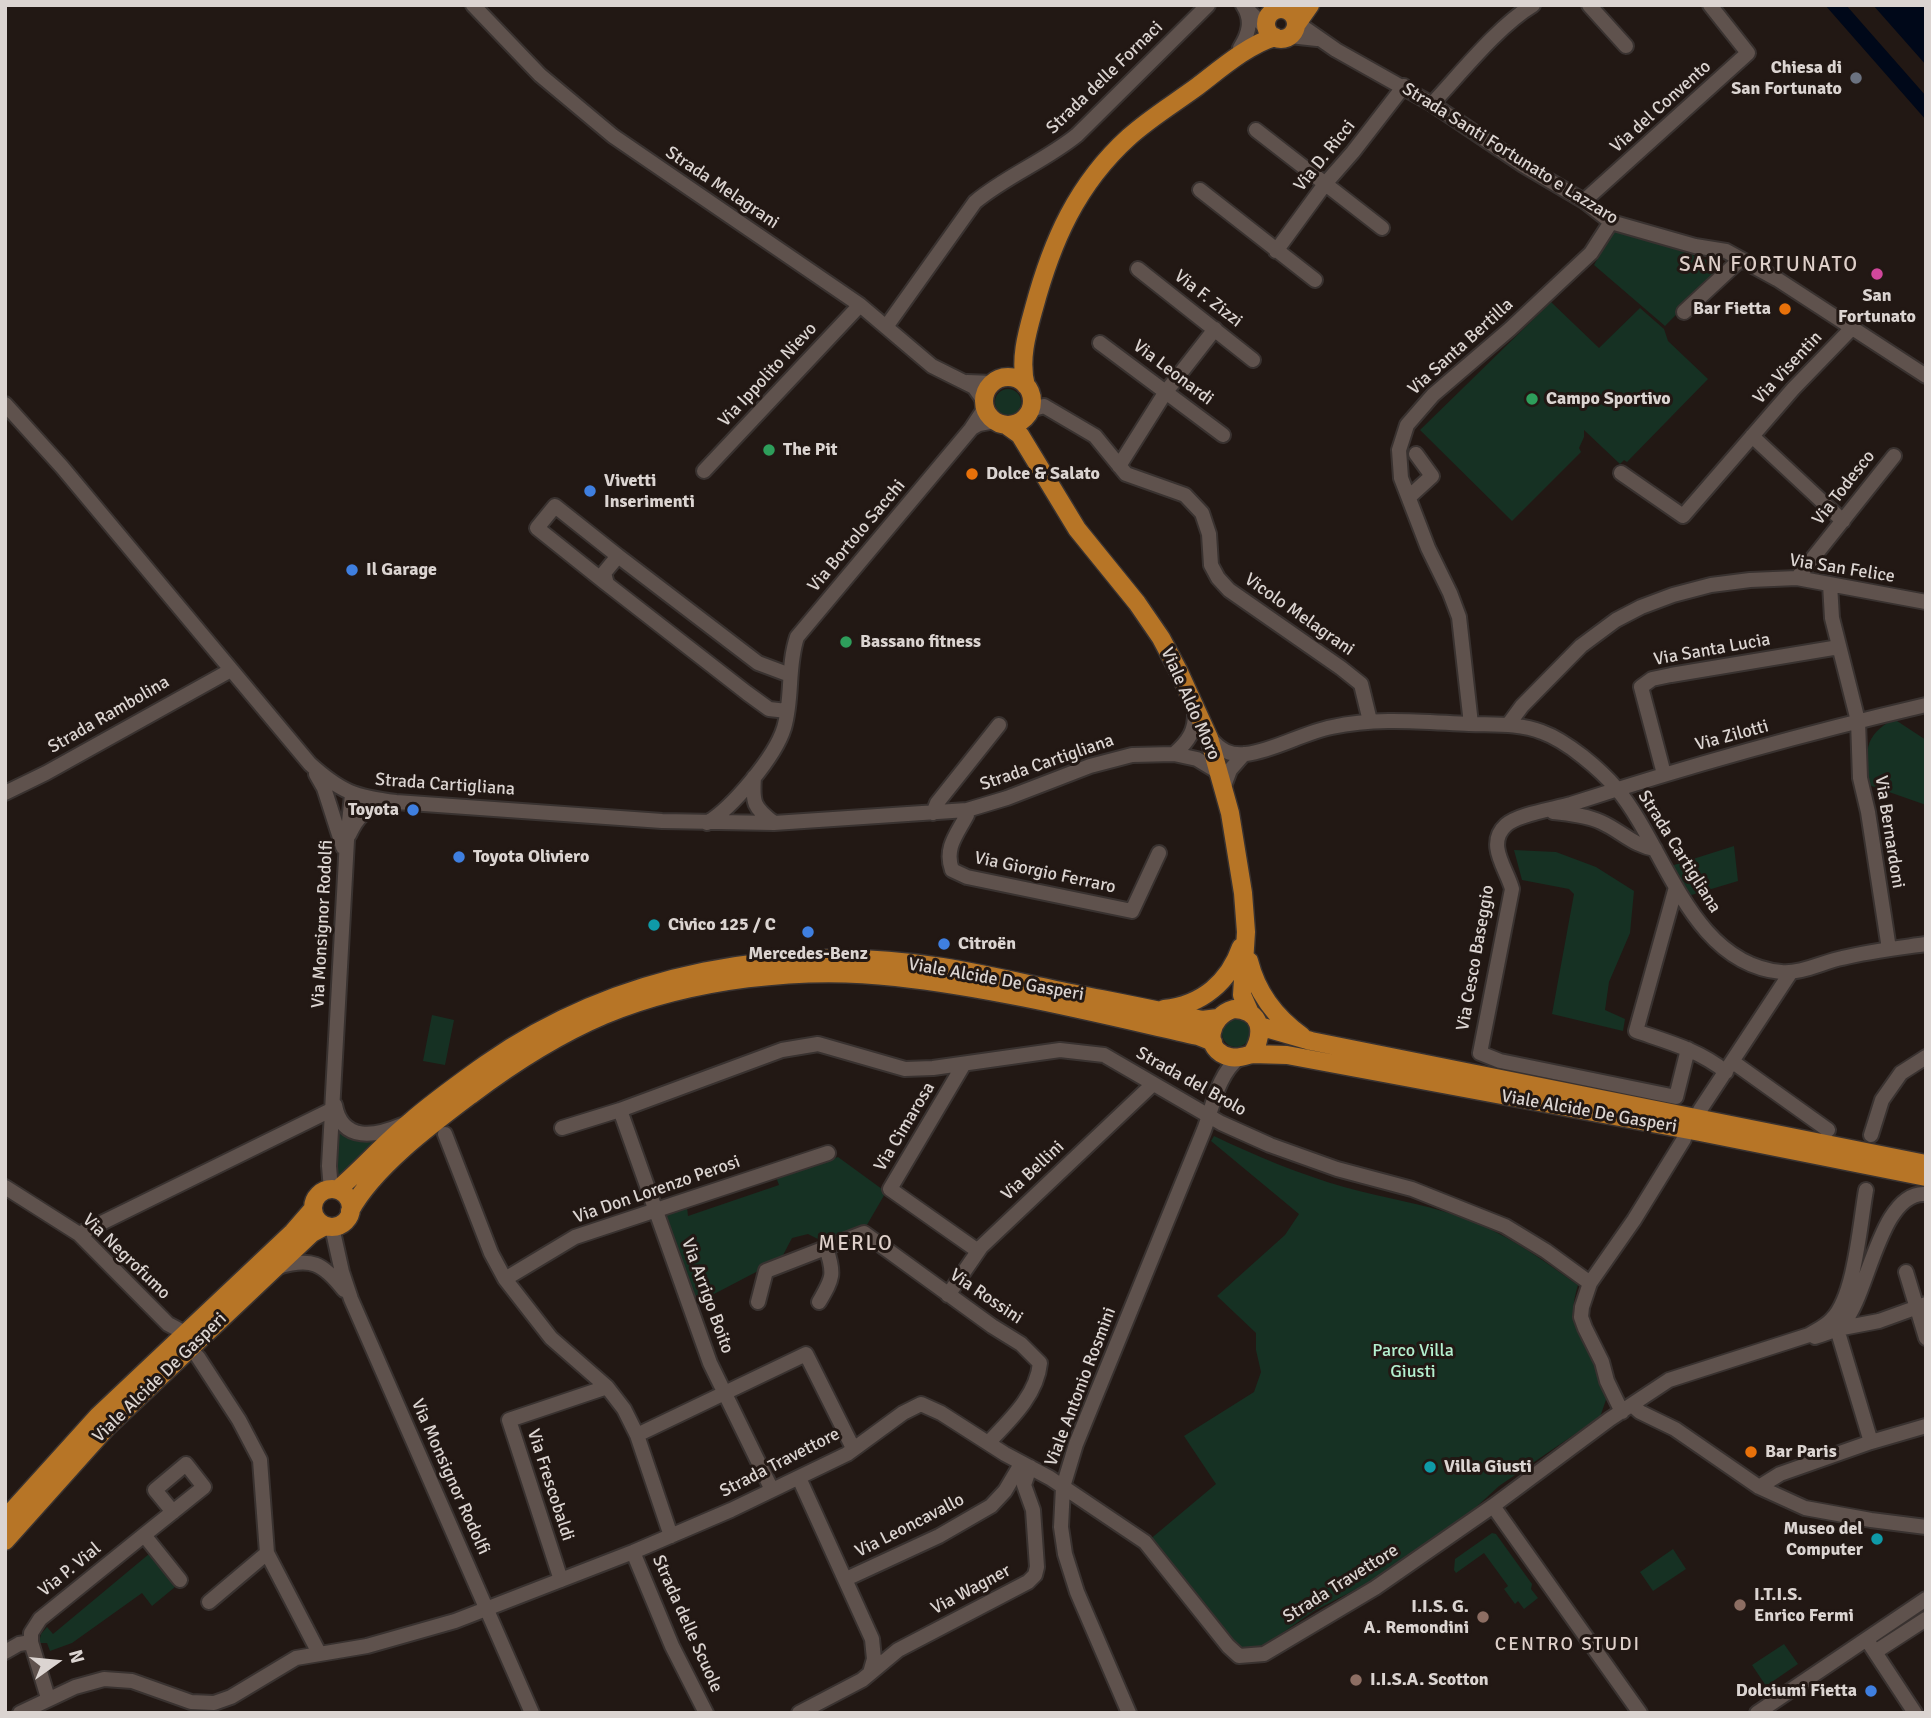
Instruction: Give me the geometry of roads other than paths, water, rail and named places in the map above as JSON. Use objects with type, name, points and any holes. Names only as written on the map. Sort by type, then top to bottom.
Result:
[{"type":"main road","name":"Viale Aldo Moro","points":[[1222,67],[1240,48],[1312,5]]},
{"type":"main road","name":"Viale Aldo Moro","points":[[1038,463],[1028,414],[1031,403],[1023,363],[1026,338],[1044,270],[1058,233],[1077,199],[1099,169],[1129,137],[1280,23]]},
{"type":"main road","name":"Viale Aldo Moro","points":[[1026,338],[1017,358],[987,391],[992,414],[1020,435],[1077,529],[1137,603],[1161,638],[1209,738],[1222,779],[1241,881],[1246,940],[1242,995],[1254,1020]]},
{"type":"main road","points":[[996,381],[1011,378],[1027,388]]},
{"type":"main road","points":[[992,414],[1013,425],[1028,414]]},
{"type":"main road","points":[[1157,1010],[1184,1005],[1204,996],[1220,984],[1233,967],[1246,940]]},
{"type":"main road","points":[[1246,940],[1253,977],[1268,1004],[1283,1022],[1311,1041]]},
{"type":"main road","name":"Viale Alcide De Gasperi","points":[[5,1519],[98,1416],[293,1231],[325,1196],[411,1121],[488,1063],[532,1036],[586,1009],[663,980],[725,967],[802,959],[897,962],[942,967],[1202,1020],[1239,1009],[1254,1020],[1311,1041],[1926,1164]]},
{"type":"main road","name":"Viale Alcide De Gasperi","points":[[5,1541],[108,1426],[312,1233],[338,1222],[400,1153],[440,1118],[494,1077],[536,1050],[604,1016],[666,995],[717,984],[802,974],[895,976],[1070,1007],[1198,1036],[1216,1046],[1224,1055],[1287,1055],[1926,1177]]},
{"type":"main road","name":"Viale Aldo Moro","points":[[1222,1015],[1243,982]]},
{"type":"main road","points":[[1216,1046],[1212,1028],[1222,1015]]},
{"type":"main road","points":[[1246,1056],[1260,1039],[1254,1020]]},
{"type":"main road","points":[[342,1192],[349,1201],[338,1222],[317,1219],[325,1196],[342,1192]]},
{"type":"street","name":"Strada Melagrani","points":[[473,5],[540,75],[613,136],[860,305],[932,366],[979,392],[992,414]]},
{"type":"street","name":"Strada delle Fornaci","points":[[886,327],[975,202],[988,191],[1055,153],[1077,135],[1208,5]]},
{"type":"street","name":"Viale Aldo Moro","points":[[1312,5],[1318,39]]},
{"type":"street","points":[[1432,104],[1494,38],[1533,5]]},
{"type":"street","points":[[1589,5],[1626,46]]},
{"type":"street","name":"Via del Convento","points":[[1584,201],[1748,53],[1710,5]]},
{"type":"street","name":"Strada Santi Fortunato e Lazzaro","points":[[1246,7],[1280,23],[1303,27],[1318,39],[1404,86],[1584,201],[1611,222],[1669,239],[1726,251],[1777,279],[1924,371]]},
{"type":"street","name":"Viale Aldo Moro","points":[[1240,48],[1249,35],[1246,7]]},
{"type":"street","name":"Via D. Ricci","points":[[1276,251],[1325,184],[1404,86]]},
{"type":"street","points":[[1256,130],[1382,228]]},
{"type":"street","points":[[1200,190],[1315,280]]},
{"type":"street","name":"Via Santa Bertilla","points":[[1471,724],[1464,642],[1459,617],[1401,478],[1399,450],[1407,425],[1433,395],[1510,329],[1591,253],[1611,222]]},
{"type":"street","points":[[1684,312],[1741,259]]},
{"type":"street","name":"Via F. Zizzi","points":[[1138,269],[1254,360]]},
{"type":"street","name":"Via Ippolito Nievo","points":[[704,471],[860,305]]},
{"type":"street","name":"Via Visentin","points":[[1621,473],[1683,516],[1793,389],[1852,328]]},
{"type":"street","points":[[1119,466],[1165,393],[1215,329]]},
{"type":"street","name":"Via Leonardi","points":[[1100,343],[1223,435]]},
{"type":"street","name":"Strada Melagrani","points":[[964,382],[996,381]]},
{"type":"street","name":"Vicolo Melagrani","points":[[1027,388],[1049,404],[1055,412]]},
{"type":"street","name":"Strada Cartigliana","points":[[5,404],[62,467],[310,764],[329,781],[352,795],[396,802],[742,824],[967,810],[1111,759],[1132,755],[1174,754],[1197,759],[1222,779]]},
{"type":"street","name":"Vicolo Melagrani","points":[[1028,414],[1044,406],[1095,436],[1126,474],[1185,495],[1202,513],[1209,534],[1212,565],[1218,578],[1229,590],[1361,684],[1370,720]]},
{"type":"street","name":"Via Bortolo Sacchi","points":[[742,824],[752,804],[746,796],[784,729],[791,661],[797,637],[971,429],[992,414]]},
{"type":"street","points":[[1752,436],[1843,521]]},
{"type":"street","points":[[1409,497],[1432,476],[1416,454]]},
{"type":"street","name":"Via Todesco","points":[[1797,578],[1894,456]]},
{"type":"street","points":[[787,711],[769,709],[537,528],[555,506],[758,663],[790,675]]},
{"type":"street","points":[[607,584],[604,573],[618,556]]},
{"type":"street","name":"Via San Felice","points":[[1508,725],[1522,706],[1581,646],[1616,620],[1641,607],[1711,585],[1797,578],[1926,602]]},
{"type":"street","points":[[1830,584],[1832,618],[1858,721]]},
{"type":"street","name":"Via Santa Lucia","points":[[1664,774],[1641,687],[1652,680],[1671,675],[1839,646]]},
{"type":"street","name":"Strada Rambolina","points":[[5,793],[231,670]]},
{"type":"street","points":[[1174,754],[1184,745],[1193,730],[1194,705]]},
{"type":"street","name":"Via Zilotti","points":[[1617,789],[1858,721],[1926,705]]},
{"type":"street","name":"Strada Cartigliana","points":[[1244,754],[1278,746],[1329,727],[1370,720],[1508,725],[1539,731],[1555,737],[1584,758],[1617,789],[1676,887],[1706,931],[1723,947],[1763,968],[1791,972],[1842,958],[1926,944]]},
{"type":"street","name":"Via Bernardoni","points":[[1858,721],[1860,778],[1868,812],[1889,949]]},
{"type":"street","name":"Strada Cartigliana","points":[[933,813],[937,803],[999,724]]},
{"type":"street","points":[[1209,738],[1224,752],[1244,754]]},
{"type":"street","points":[[1222,779],[1244,754]]},
{"type":"street","points":[[310,764],[324,788],[346,857]]},
{"type":"street","name":"Via Cesco Baseggio","points":[[1617,789],[1518,818],[1505,826],[1498,838],[1500,862],[1509,875],[1512,889],[1480,1053],[1500,1061],[1676,1097],[1688,1049]]},
{"type":"street","name":"Via Monsignor Rodolfi","points":[[325,1196],[352,795]]},
{"type":"street","points":[[706,822],[746,796],[774,823]]},
{"type":"street","points":[[347,839],[363,812],[377,805],[396,802]]},
{"type":"street","name":"Via Giorgio Ferraro","points":[[967,810],[947,858],[952,870],[967,877],[1132,911],[1160,853]]},
{"type":"street","points":[[1548,811],[1601,822],[1640,847],[1655,849]]},
{"type":"street","points":[[1676,887],[1636,1031],[1730,1067],[1828,1130]]},
{"type":"street","points":[[1700,1110],[1791,972]]},
{"type":"street","name":"Strada del Brolo","points":[[562,1128],[620,1110],[790,1048],[818,1044],[905,1069],[933,1068],[1060,1049],[1104,1055],[1209,1116],[1270,1145],[1337,1169],[1412,1189],[1505,1226],[1590,1283]]},
{"type":"street","name":"Viale Antonio Rosmini","points":[[1216,1046],[1222,1079]]},
{"type":"street","name":"Viale Antonio Rosmini","points":[[1129,1713],[1068,1568],[1061,1527],[1063,1487],[1076,1444],[1222,1079],[1229,1068],[1246,1056]]},
{"type":"street","points":[[1871,1135],[1882,1100],[1901,1073],[1926,1057]]},
{"type":"street","name":"Via Cimarosa","points":[[964,1064],[890,1189],[978,1251]]},
{"type":"street","name":"Via Bellini","points":[[948,1295],[978,1251],[1153,1084]]},
{"type":"street","points":[[79,1234],[333,1103]]},
{"type":"street","name":"Via Monsignor Rodolfi","points":[[333,1103],[343,1123],[351,1130],[364,1135],[385,1132],[411,1121]]},
{"type":"street","name":"Via Arrigo Boito","points":[[620,1110],[710,1363],[772,1490]]},
{"type":"street","points":[[445,1134],[491,1253],[505,1279],[551,1338],[607,1387],[624,1409],[637,1435],[671,1536]]},
{"type":"street","points":[[1684,1139],[1634,1220],[1590,1283],[1581,1318],[1602,1362],[1607,1381],[1627,1408],[1675,1429],[1759,1487],[1805,1508],[1926,1527]]},
{"type":"street","name":"Via Don Lorenzo Perosi","points":[[505,1279],[575,1237],[828,1153]]},
{"type":"street","name":"Via Negrofumo","points":[[5,1187],[79,1234],[168,1324],[185,1333]]},
{"type":"street","points":[[1670,1380],[1809,1335],[1834,1318],[1845,1300],[1852,1273],[1866,1191]]},
{"type":"street","points":[[1837,1329],[1853,1310],[1891,1215],[1902,1203],[1920,1194],[1926,1194]]},
{"type":"street","name":"Via Monsignor Rodolfi","points":[[338,1222],[338,1255],[351,1299],[532,1713]]},
{"type":"street","name":"Via Rossini","points":[[758,1302],[766,1271],[864,1233],[948,1295],[1021,1344],[1040,1363],[1020,1409],[989,1442]]},
{"type":"street","points":[[819,1302],[832,1280],[833,1267],[826,1248]]},
{"type":"street","points":[[273,1269],[310,1261],[334,1278],[351,1299]]},
{"type":"street","points":[[1906,1272],[1921,1306],[1926,1338]]},
{"type":"street","points":[[1860,1293],[1864,1309],[1879,1321]]},
{"type":"street","points":[[1670,1380],[1837,1329],[1879,1321],[1921,1306]]},
{"type":"street","points":[[1837,1329],[1871,1442]]},
{"type":"street","points":[[637,1435],[806,1354],[853,1448]]},
{"type":"street","points":[[198,1357],[239,1420],[260,1460],[267,1553],[319,1653]]},
{"type":"street","name":"Strada Travettore","points":[[20,1713],[86,1683],[113,1679],[137,1682],[206,1708],[232,1697],[296,1658],[397,1639],[455,1621],[671,1536],[825,1466],[903,1413],[921,1404],[941,1413],[1063,1487],[1144,1542],[1228,1646],[1239,1656],[1264,1654],[1375,1588],[1670,1380]]},
{"type":"street","name":"Via Frescobaldi","points":[[561,1580],[509,1420],[607,1387]]},
{"type":"street","points":[[1759,1487],[1780,1474],[1926,1426]]},
{"type":"street","name":"Via Wagner","points":[[799,1713],[869,1675],[898,1650],[1028,1582],[1035,1575],[1037,1567],[1030,1500],[1024,1485],[1026,1465]]},
{"type":"street","name":"Via Leoncavallo","points":[[991,1506],[1026,1465]]},
{"type":"street","name":"Via Leoncavallo","points":[[799,1478],[872,1639],[874,1659],[869,1675]]},
{"type":"street","name":"Via Leoncavallo","points":[[846,1579],[929,1541],[991,1506],[1016,1497],[1030,1500]]},
{"type":"street","points":[[1493,1506],[1640,1713]]},
{"type":"street","name":"Via P. Vial","points":[[31,1642],[31,1633],[40,1619],[173,1512]]},
{"type":"street","points":[[144,1535],[180,1580]]},
{"type":"street","name":"Strada delle Scuole","points":[[633,1552],[672,1646],[706,1713]]},
{"type":"street","points":[[209,1602],[267,1553]]},
{"type":"street","points":[[1871,1646],[1926,1600]]},
{"type":"street","points":[[1757,1713],[1871,1646],[1926,1619]]},
{"type":"street","points":[[872,1639],[885,1647],[898,1650]]},
{"type":"street","points":[[5,1651],[31,1642],[48,1698]]},
{"type":"street","points":[[1871,1646],[1915,1713]]},
{"type":"water","points":[[1825,5],[1846,5],[1926,96],[1926,120]]},
{"type":"water","points":[[1873,5],[1926,5],[1926,65]]},
{"type":"place","name":"Chiesa di San Fortunato","points":[[1856,78]]},
{"type":"place","name":"San Fortunato","points":[[1877,274]]},
{"type":"place","name":"Bar Fietta","points":[[1785,309]]},
{"type":"place","name":"Campo Sportivo","points":[[1532,399]]},
{"type":"place","name":"The Pit","points":[[769,450]]},
{"type":"place","name":"Dolce & Salato","points":[[972,474]]},
{"type":"place","name":"Vivetti Inserimenti","points":[[590,491]]},
{"type":"place","name":"Il Garage","points":[[352,570]]},
{"type":"place","name":"Bassano fitness","points":[[846,642]]},
{"type":"place","name":"Toyota","points":[[413,810]]},
{"type":"place","name":"Toyota Oliviero","points":[[459,857]]},
{"type":"place","name":"Civico 125 / C","points":[[654,925]]},
{"type":"place","name":"Mercedes-Benz","points":[[808,932]]},
{"type":"place","name":"Citroën","points":[[944,944]]},
{"type":"place","name":"Bar Paris","points":[[1751,1452]]},
{"type":"place","name":"Villa Giusti","points":[[1430,1467]]},
{"type":"place","name":"Museo del Computer","points":[[1877,1539]]},
{"type":"place","name":"I.T.I.S. Enrico Fermi","points":[[1740,1605]]},
{"type":"place","name":"I.I.S. G. A. Remondini","points":[[1483,1617]]},
{"type":"place","name":"I.I.S.A. Scotton","points":[[1356,1680]]},
{"type":"place","name":"Dolciumi Fietta","points":[[1871,1691]]},
{"type":"district","name":"SAN FORTUNATO","points":[[1769,265]]},
{"type":"district","name":"MERLO","points":[[856,1244]]},
{"type":"district","name":"CENTRO STUDI","points":[[1568,1645]]},
{"type":"park label","name":"Parco Villa Giusti","points":[[1413,1361]]}]
